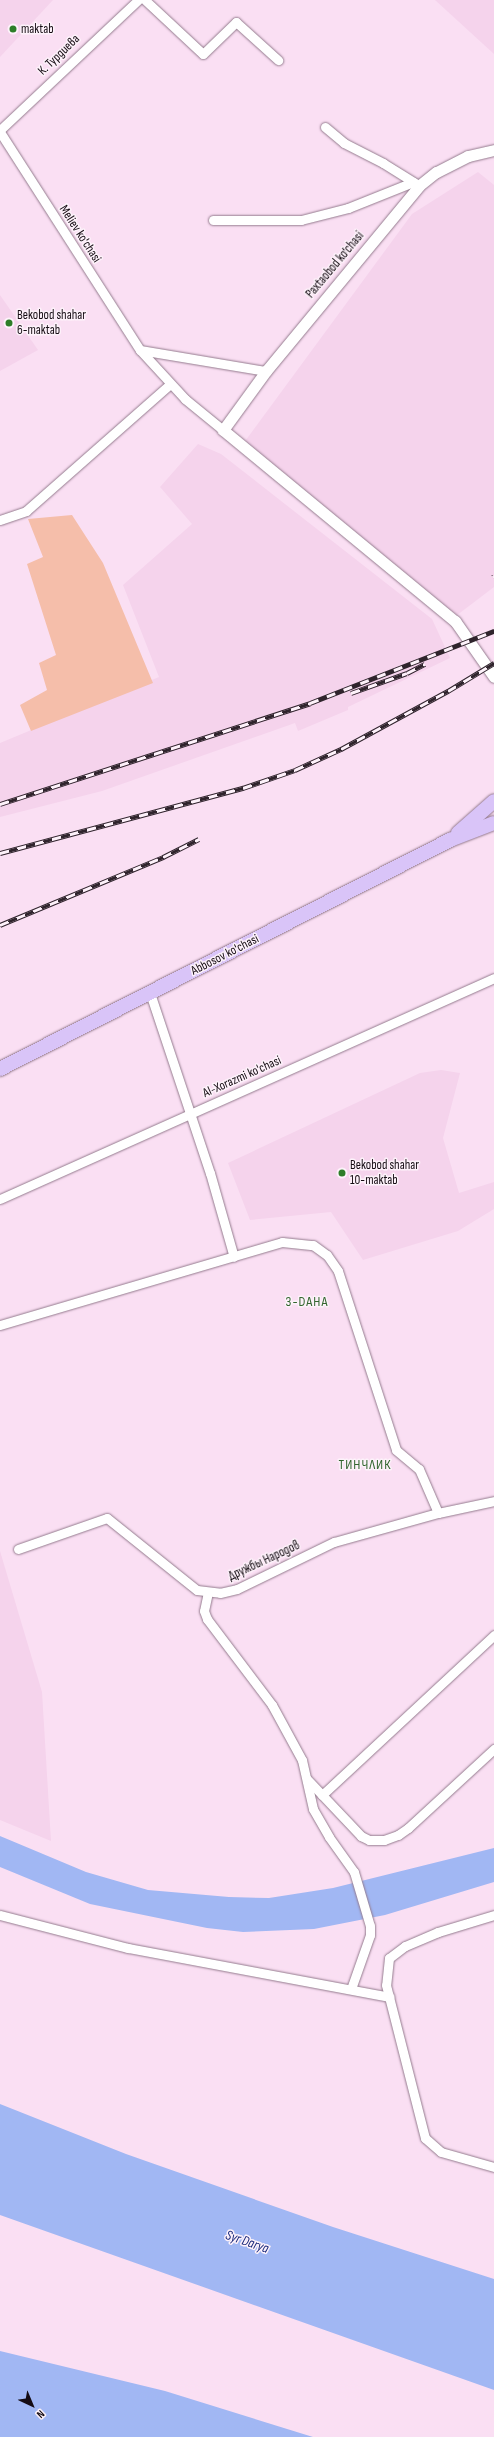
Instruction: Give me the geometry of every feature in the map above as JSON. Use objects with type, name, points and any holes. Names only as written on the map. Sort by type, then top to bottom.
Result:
[{"type":"main road","name":"Abbosov ko'chasi","points":[[450,840],[494,801]]},
{"type":"main road","name":"Abbosov ko'chasi","points":[[0,1069],[450,840],[494,823]]},
{"type":"street","name":"К. Турдиева","points":[[0,131],[138,0]]},
{"type":"street","points":[[145,0],[202,54],[236,22],[278,60]]},
{"type":"street","points":[[325,127],[344,143],[383,163],[416,184]]},
{"type":"street","name":"Meliev ko'chasi","points":[[0,131],[140,350],[170,384],[223,430]]},
{"type":"street","name":"Paxtaobod ko‘chasi","points":[[223,430],[234,411],[416,184],[468,156],[494,150]]},
{"type":"street","points":[[213,220],[301,220],[348,208],[416,184]]},
{"type":"street","points":[[140,350],[266,371]]},
{"type":"street","points":[[0,520],[26,511],[170,384]]},
{"type":"street","points":[[223,430],[455,621],[494,677]]},
{"type":"street","name":"Al-Xorazmi ko'chasi","points":[[0,1199],[494,978]]},
{"type":"street","points":[[150,993],[210,1173],[234,1257]]},
{"type":"street","points":[[0,1326],[282,1242],[314,1245],[327,1255],[338,1271],[396,1450],[419,1469],[438,1513]]},
{"type":"street","name":"Дружбы Народов","points":[[18,1549],[107,1518],[197,1590],[220,1593],[237,1589],[334,1542],[438,1513],[494,1501]]},
{"type":"street","points":[[208,1592],[204,1611],[207,1619],[272,1705],[302,1760],[313,1809],[329,1837],[354,1872],[370,1926],[370,1935],[351,1989]]},
{"type":"street","points":[[322,1795],[494,1635]]},
{"type":"street","points":[[306,1778],[361,1836],[369,1840],[384,1840],[398,1835],[408,1828],[494,1749]]},
{"type":"street","points":[[0,1915],[128,1948],[389,1997]]},
{"type":"street","points":[[494,1915],[438,1932],[405,1946],[390,1958],[386,1985],[426,2138],[441,2152],[494,2167]]},
{"type":"shaded area","name":"maktab","points":[[0,0],[53,0],[0,57]]},
{"type":"shaded area","points":[[435,0],[494,0],[494,54]]},
{"type":"shaded area","points":[[478,172],[494,185],[494,587],[448,622],[240,448],[412,214]]},
{"type":"shaded area","name":"Bekobod shahar 6-maktab","points":[[0,295],[38,350],[0,371]]},
{"type":"shaded area","points":[[198,444],[221,454],[432,619],[450,658],[348,707],[348,710],[298,731],[295,723],[102,791],[0,817],[0,743],[159,677],[123,585],[192,524],[160,487]]},
{"type":"shaded area","points":[[72,515],[103,563],[153,683],[31,731],[20,705],[47,690],[39,663],[56,655],[27,564],[43,557],[28,519]]},
{"type":"shaded area","name":"Bekobod shahar 10-maktab","points":[[441,1070],[460,1073],[443,1138],[459,1193],[494,1182],[494,1209],[458,1231],[363,1260],[331,1212],[250,1220],[228,1163],[420,1073]]},
{"type":"shaded area","points":[[0,1551],[42,1692],[51,1841],[0,1820]]},
{"type":"water","points":[[0,1836],[86,1872],[148,1890],[229,1897],[269,1898],[333,1888],[494,1848],[494,1882],[385,1915],[314,1929],[243,1932],[207,1928],[90,1904],[0,1867]]},
{"type":"water","name":"Syr Darya","points":[[0,2104],[126,2154],[333,2227],[494,2279],[494,2390],[0,2215]]},
{"type":"water","points":[[0,2351],[165,2391],[313,2437],[0,2437]]},
{"type":"railway","points":[[0,804],[310,703],[494,631]]},
{"type":"railway","points":[[0,853],[243,788],[295,770],[341,749],[448,691],[494,663]]},
{"type":"railway","points":[[351,693],[407,673],[425,664]]},
{"type":"railway","points":[[0,925],[163,857],[199,839]]},
{"type":"place","name":"maktab","points":[[13,29]]},
{"type":"place","name":"Bekobod shahar 6-maktab","points":[[9,323]]},
{"type":"place","name":"Bekobod shahar 10-maktab","points":[[342,1173]]},
{"type":"district","name":"3-DAHA","points":[[307,1302]]},
{"type":"district","name":"ТИНЧЛИК","points":[[365,1465]]}]
